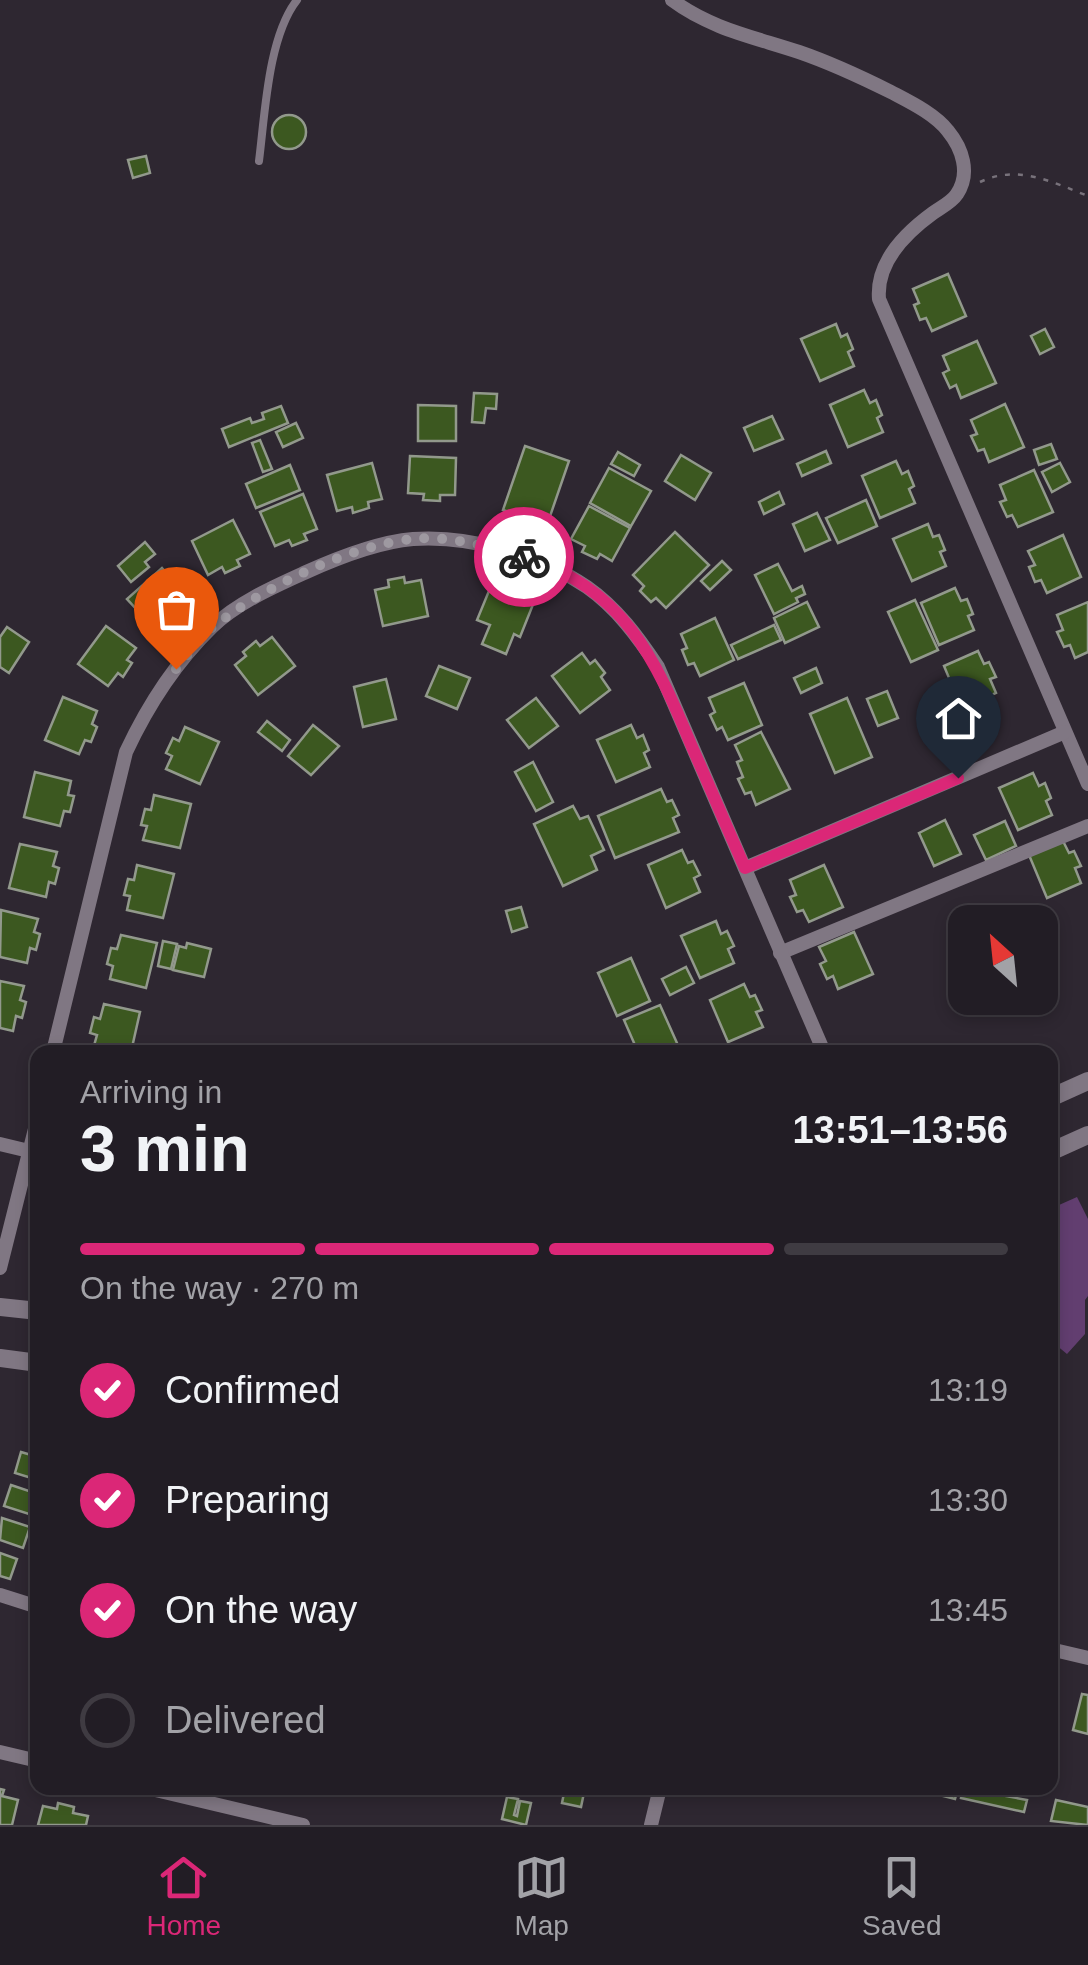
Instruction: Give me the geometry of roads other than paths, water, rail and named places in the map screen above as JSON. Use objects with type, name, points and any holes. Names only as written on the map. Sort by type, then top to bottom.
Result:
[{"type":"street","points":[[672,0],[695,17],[736,34],[799,52],[908,101],[945,126],[961,149],[964,174],[956,196],[917,224],[888,256],[878,281],[879,300],[1088,784]]},
{"type":"street","points":[[56,1045],[126,752],[144,714],[214,626],[268,588],[336,558],[412,539],[474,542],[540,562],[588,588],[632,628],[658,666],[821,1045]]},
{"type":"street","points":[[745,868],[1066,732]]},
{"type":"street","points":[[780,953],[1088,826]]},
{"type":"street","points":[[1058,1094],[1088,1081]]},
{"type":"street","points":[[1058,1148],[1088,1135]]},
{"type":"street","points":[[0,1144],[29,1151]]},
{"type":"street","points":[[0,1268],[30,1147]]},
{"type":"street","points":[[0,1307],[30,1310]]},
{"type":"street","points":[[0,1358],[30,1361]]},
{"type":"street","points":[[0,1595],[30,1604]]},
{"type":"street","points":[[1058,1651],[1088,1658]]},
{"type":"street","points":[[0,1752],[30,1759]]},
{"type":"street","points":[[174,1795],[302,1825]]},
{"type":"street","points":[[651,1825],[658,1795]]},
{"type":"lane","points":[[259,161],[285,15],[297,0]]}]
